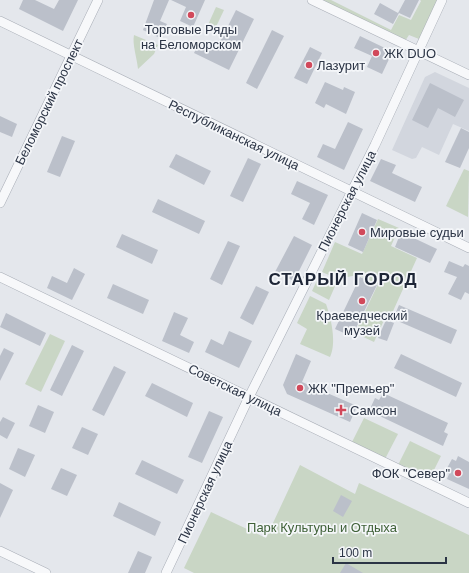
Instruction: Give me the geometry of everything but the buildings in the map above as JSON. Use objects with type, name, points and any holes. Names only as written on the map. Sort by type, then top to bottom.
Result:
[{"type":"street","name":"Беломорский проспект","points":[[0,203],[98,0]]},
{"type":"street","points":[[312,0],[469,75]]},
{"type":"street","name":"Пионерская улица","points":[[166,573],[249,397],[375,145],[442,0]]},
{"type":"street","name":"Республиканская улица","points":[[0,21],[469,248]]},
{"type":"street","name":"Советская улица","points":[[0,277],[469,504]]},
{"type":"street","points":[[0,551],[46,573]]},
{"type":"shaded area","points":[[435,72],[469,88],[469,131],[453,124],[439,155],[422,147],[416,158],[412,159],[392,150],[425,77]]},
{"type":"green space","points":[[320,0],[331,0],[391,30],[399,15],[411,20],[421,1],[420,0],[438,0],[419,39],[409,35],[405,41]]},
{"type":"green space","points":[[216,7],[224,10],[214,31],[207,27]]},
{"type":"green space","points":[[134,35],[158,45],[154,54],[138,69],[134,47]]},
{"type":"green space","points":[[464,169],[469,171],[468,217],[446,206]]},
{"type":"green space","points":[[378,219],[399,228],[391,246],[417,258],[389,320],[385,318],[374,342],[355,333],[378,284],[357,275],[338,279],[322,272],[335,242],[362,254]]},
{"type":"green space","points":[[319,276],[336,284],[329,300],[312,291]]},
{"type":"green space","points":[[310,296],[326,304],[328,310],[333,338],[330,357],[300,344],[307,329],[297,323]]},
{"type":"green space","points":[[50,334],[65,341],[41,392],[25,384]]},
{"type":"green space","points":[[364,418],[398,434],[385,459],[352,442]]},
{"type":"green space","points":[[410,441],[441,456],[429,480],[398,465]]},
{"type":"green space","name":"Парк Культуры и Отдыха","points":[[300,465],[355,494],[359,483],[469,535],[469,573],[194,573],[184,568],[211,512],[266,538]]},
{"type":"place","name":"Торговые Ряды на Беломорском","points":[[191,15]]},
{"type":"place","name":"ЖК DUO","points":[[376,53]]},
{"type":"place","name":"Лазурит","points":[[309,65]]},
{"type":"place","name":"Мировые судьи","points":[[362,232]]},
{"type":"place","name":"Краеведческий музей","points":[[362,301]]},
{"type":"place","name":"ЖК \"Премьер\"","points":[[300,388]]},
{"type":"place","name":"Самсон","points":[[341,410]]},
{"type":"place","name":"ФОК \"Север\"","points":[[458,473]]},
{"type":"district","name":"СТАРЫЙ ГОРОД","points":[[343,279]]}]
